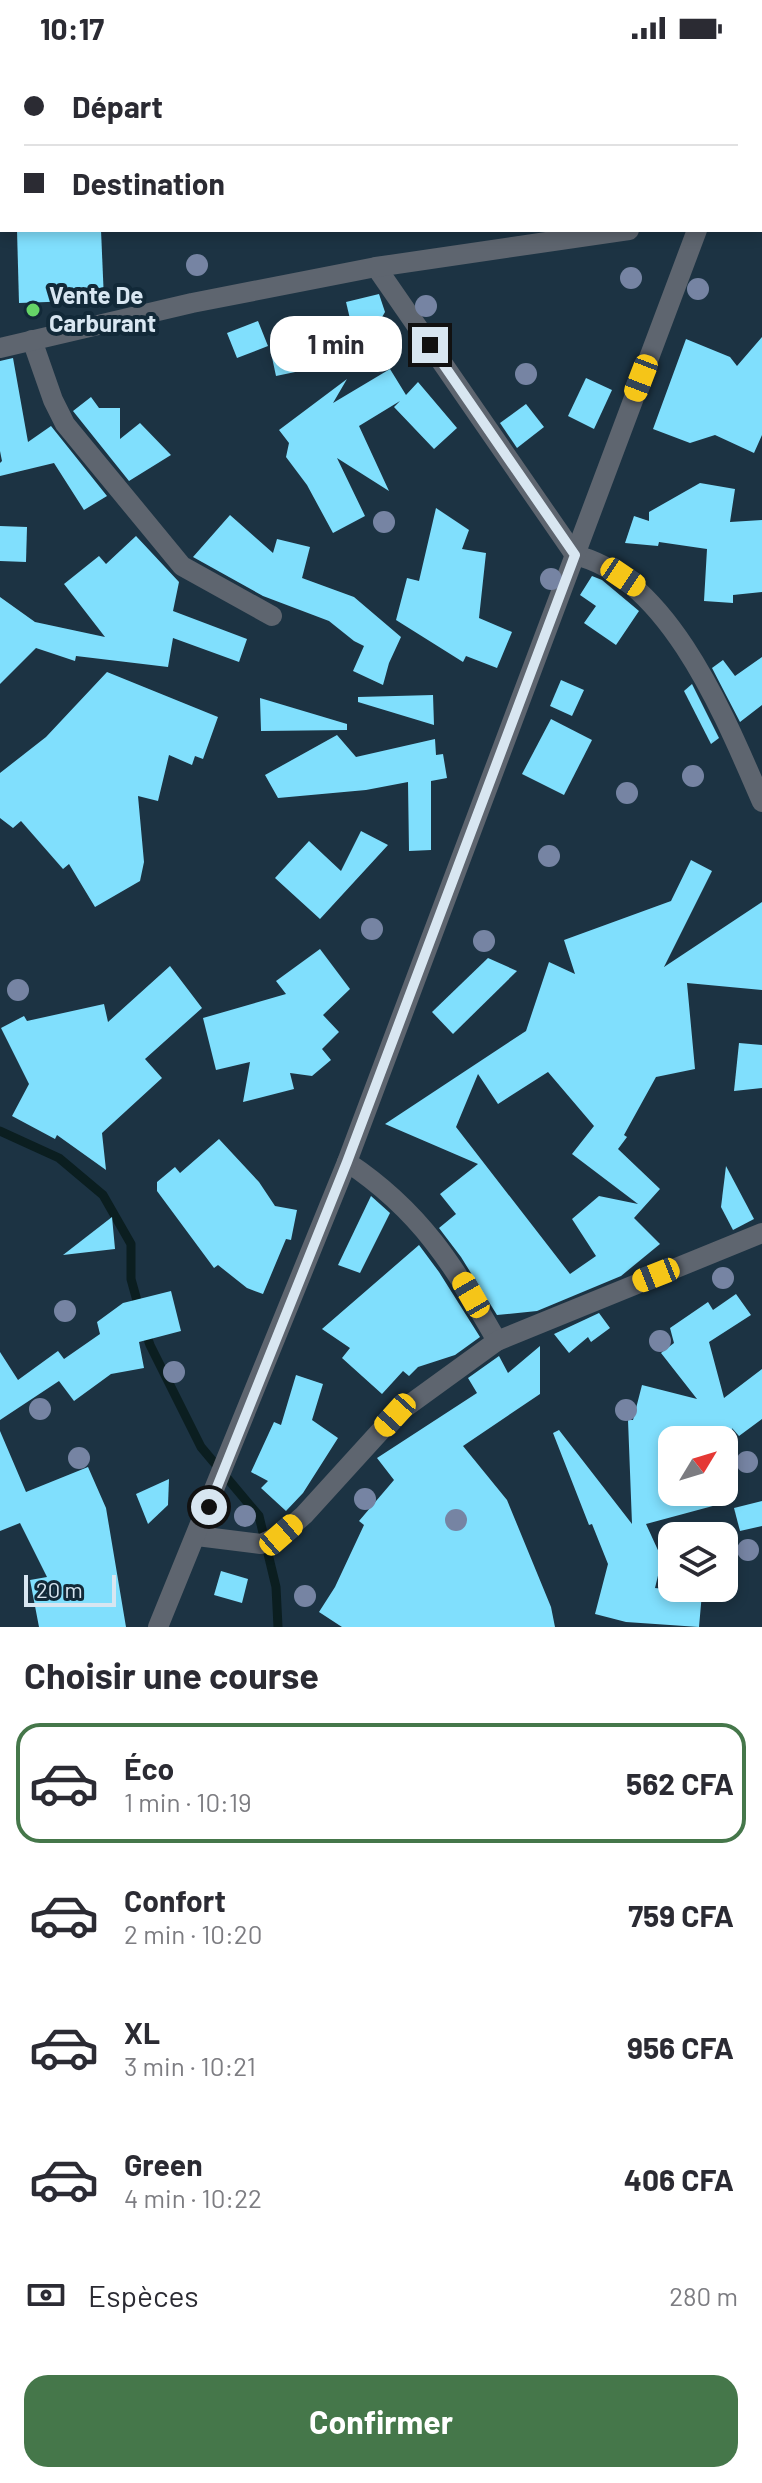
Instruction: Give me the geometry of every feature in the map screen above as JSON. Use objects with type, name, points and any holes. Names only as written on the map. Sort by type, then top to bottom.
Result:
[{"type":"street","points":[[0,348],[192,303],[376,267],[615,232]]},
{"type":"street","points":[[158,1627],[347,1162],[696,232]]},
{"type":"street","points":[[376,267],[575,555],[607,566],[638,588],[679,640],[720,707],[762,802]]},
{"type":"street","points":[[32,340],[65,424],[182,566],[272,616]]},
{"type":"street","points":[[347,1162],[381,1184],[417,1219],[457,1272],[497,1341]]},
{"type":"street","points":[[197,1536],[261,1544],[281,1535],[304,1515],[395,1415],[497,1341],[762,1233]]},
{"type":"building","points":[[17,232],[101,232],[104,300],[19,303]]},
{"type":"building","points":[[379,294],[385,312],[359,357],[346,302]]},
{"type":"building","points":[[258,321],[268,346],[237,358],[227,333]]},
{"type":"building","points":[[762,337],[762,435],[754,453],[715,435],[690,443],[653,429],[686,339],[730,357],[737,366]]},
{"type":"building","points":[[294,343],[300,371],[276,376],[270,348]]},
{"type":"building","points":[[13,358],[28,442],[51,426],[107,496],[84,510],[54,463],[0,476],[0,361]]},
{"type":"building","points":[[390,369],[406,395],[418,382],[457,428],[434,449],[394,407],[400,401],[359,426],[389,491],[337,458],[365,516],[333,533],[307,485],[286,457],[289,443],[279,430],[347,379],[333,403]]},
{"type":"building","points":[[586,378],[612,390],[594,429],[568,416]]},
{"type":"building","points":[[91,397],[99,408],[120,408],[120,439],[140,423],[171,455],[129,481],[73,411]]},
{"type":"building","points":[[526,404],[544,427],[517,448],[500,423]]},
{"type":"building","points":[[700,483],[735,489],[730,522],[762,520],[762,592],[733,595],[733,603],[704,601],[707,549],[659,542],[658,546],[625,543],[634,516],[649,521],[649,512]]},
{"type":"building","points":[[436,508],[469,530],[462,549],[486,553],[479,618],[512,632],[497,668],[466,656],[463,662],[396,620],[407,578],[419,581]]},
{"type":"building","points":[[230,515],[273,553],[277,539],[310,547],[302,578],[354,597],[401,637],[383,685],[353,671],[364,646],[329,621],[263,596],[193,557]]},
{"type":"building","points":[[0,526],[27,527],[26,562],[0,561]]},
{"type":"building","points":[[136,536],[179,582],[173,611],[247,639],[239,662],[173,638],[168,667],[76,656],[75,661],[36,648],[0,684],[0,597],[35,622],[105,637],[64,584],[99,556],[106,564]]},
{"type":"building","points":[[592,576],[602,580],[639,611],[616,645],[584,623],[596,606],[580,595]]},
{"type":"building","points":[[762,657],[762,705],[740,722],[712,668],[723,660],[735,676]]},
{"type":"building","points":[[107,672],[218,717],[203,759],[195,756],[192,765],[169,755],[158,801],[138,796],[144,862],[140,881],[95,907],[69,864],[63,869],[21,821],[13,828],[0,818],[0,773],[46,737]]},
{"type":"building","points":[[561,680],[584,690],[572,716],[550,706]]},
{"type":"building","points":[[692,684],[719,738],[711,744],[684,691]]},
{"type":"building","points":[[433,695],[434,725],[358,702],[358,697]]},
{"type":"building","points":[[260,698],[347,724],[347,730],[261,731]]},
{"type":"building","points":[[551,719],[592,740],[564,795],[522,774]]},
{"type":"building","points":[[337,735],[356,757],[435,739],[436,755],[443,754],[447,778],[431,781],[431,850],[409,851],[408,782],[366,790],[278,798],[265,775]]},
{"type":"building","points":[[361,831],[388,845],[320,919],[275,878],[309,841],[341,871]]},
{"type":"building","points":[[691,860],[712,871],[664,967],[762,902],[762,990],[687,983],[695,1069],[656,1077],[618,1149],[660,1189],[634,1218],[660,1244],[621,1276],[537,1311],[497,1315],[439,1228],[456,1214],[440,1194],[478,1164],[385,1124],[526,1031],[549,962],[575,974],[564,940],[671,901]],"holes":[[[548,1072],[594,1126],[572,1154],[638,1204],[599,1196],[572,1219],[596,1256],[570,1274],[456,1127],[478,1074],[498,1104]]]},
{"type":"building","points":[[320,949],[350,989],[323,1015],[339,1032],[322,1049],[331,1060],[312,1076],[290,1073],[294,1089],[243,1102],[250,1062],[216,1070],[203,1018],[286,994],[276,981]]},
{"type":"building","points":[[488,958],[517,971],[453,1034],[432,1012]]},
{"type":"building","points":[[170,966],[202,1008],[145,1059],[162,1078],[102,1133],[106,1170],[57,1135],[55,1139],[12,1116],[29,1084],[1,1028],[24,1016],[27,1021],[104,1004],[108,1022]]},
{"type":"building","points":[[739,1043],[762,1045],[762,1088],[734,1091]]},
{"type":"building","points":[[219,1139],[259,1182],[275,1206],[297,1210],[291,1240],[286,1239],[263,1294],[247,1288],[218,1265],[214,1268],[157,1191],[157,1182],[175,1167],[180,1173]]},
{"type":"building","points":[[726,1166],[754,1219],[733,1230],[721,1207]]},
{"type":"building","points":[[371,1196],[390,1213],[360,1273],[338,1265]]},
{"type":"building","points":[[112,1217],[115,1249],[63,1255]]},
{"type":"building","points":[[419,1245],[480,1337],[455,1355],[418,1367],[409,1376],[403,1371],[382,1394],[342,1358],[350,1348],[322,1329]]},
{"type":"building","points":[[171,1291],[181,1331],[139,1342],[144,1368],[111,1374],[74,1401],[59,1381],[0,1420],[0,1352],[18,1380],[58,1351],[64,1359],[100,1334],[97,1322],[123,1303]]},
{"type":"building","points":[[736,1294],[751,1315],[709,1342],[724,1398],[762,1369],[762,1419],[739,1436],[738,1426],[658,1426],[658,1506],[713,1506],[646,1524],[658,1550],[655,1588],[658,1588],[658,1602],[701,1602],[699,1627],[626,1622],[595,1614],[608,1564],[592,1524],[589,1525],[553,1433],[559,1430],[632,1524],[628,1420],[633,1420],[642,1385],[697,1399],[661,1353],[674,1343],[670,1328],[708,1302],[713,1310]]},
{"type":"building","points":[[599,1313],[610,1328],[591,1342],[588,1337],[569,1353],[554,1334]]},
{"type":"building","points":[[540,1346],[540,1394],[463,1446],[507,1500],[551,1607],[555,1627],[342,1627],[319,1612],[335,1587],[364,1525],[359,1521],[394,1480],[377,1458],[477,1393],[468,1378],[499,1356],[508,1373]]},
{"type":"building","points":[[296,1375],[323,1384],[312,1420],[338,1438],[303,1493],[286,1511],[261,1488],[268,1481],[251,1472],[274,1422],[281,1425]]},
{"type":"building","points":[[0,1431],[26,1492],[88,1467],[106,1508],[126,1627],[39,1627],[30,1580],[47,1577],[20,1523],[0,1531]]},
{"type":"building","points":[[169,1479],[168,1505],[148,1524],[136,1494]]},
{"type":"building","points":[[762,1501],[762,1526],[740,1531],[734,1508]]},
{"type":"building","points":[[221,1571],[248,1579],[242,1603],[214,1595]]},
{"type":"waterway","points":[[0,1131],[59,1158],[103,1195],[131,1244],[131,1279],[139,1308]]},
{"type":"waterway","points":[[145,1330],[201,1447],[259,1516],[276,1587],[278,1627]]},
{"type":"place","name":"Vente De Carburant","points":[[33,310]]},
{"type":"route","points":[[209,1507],[347,1162],[575,555],[430,345]]}]
